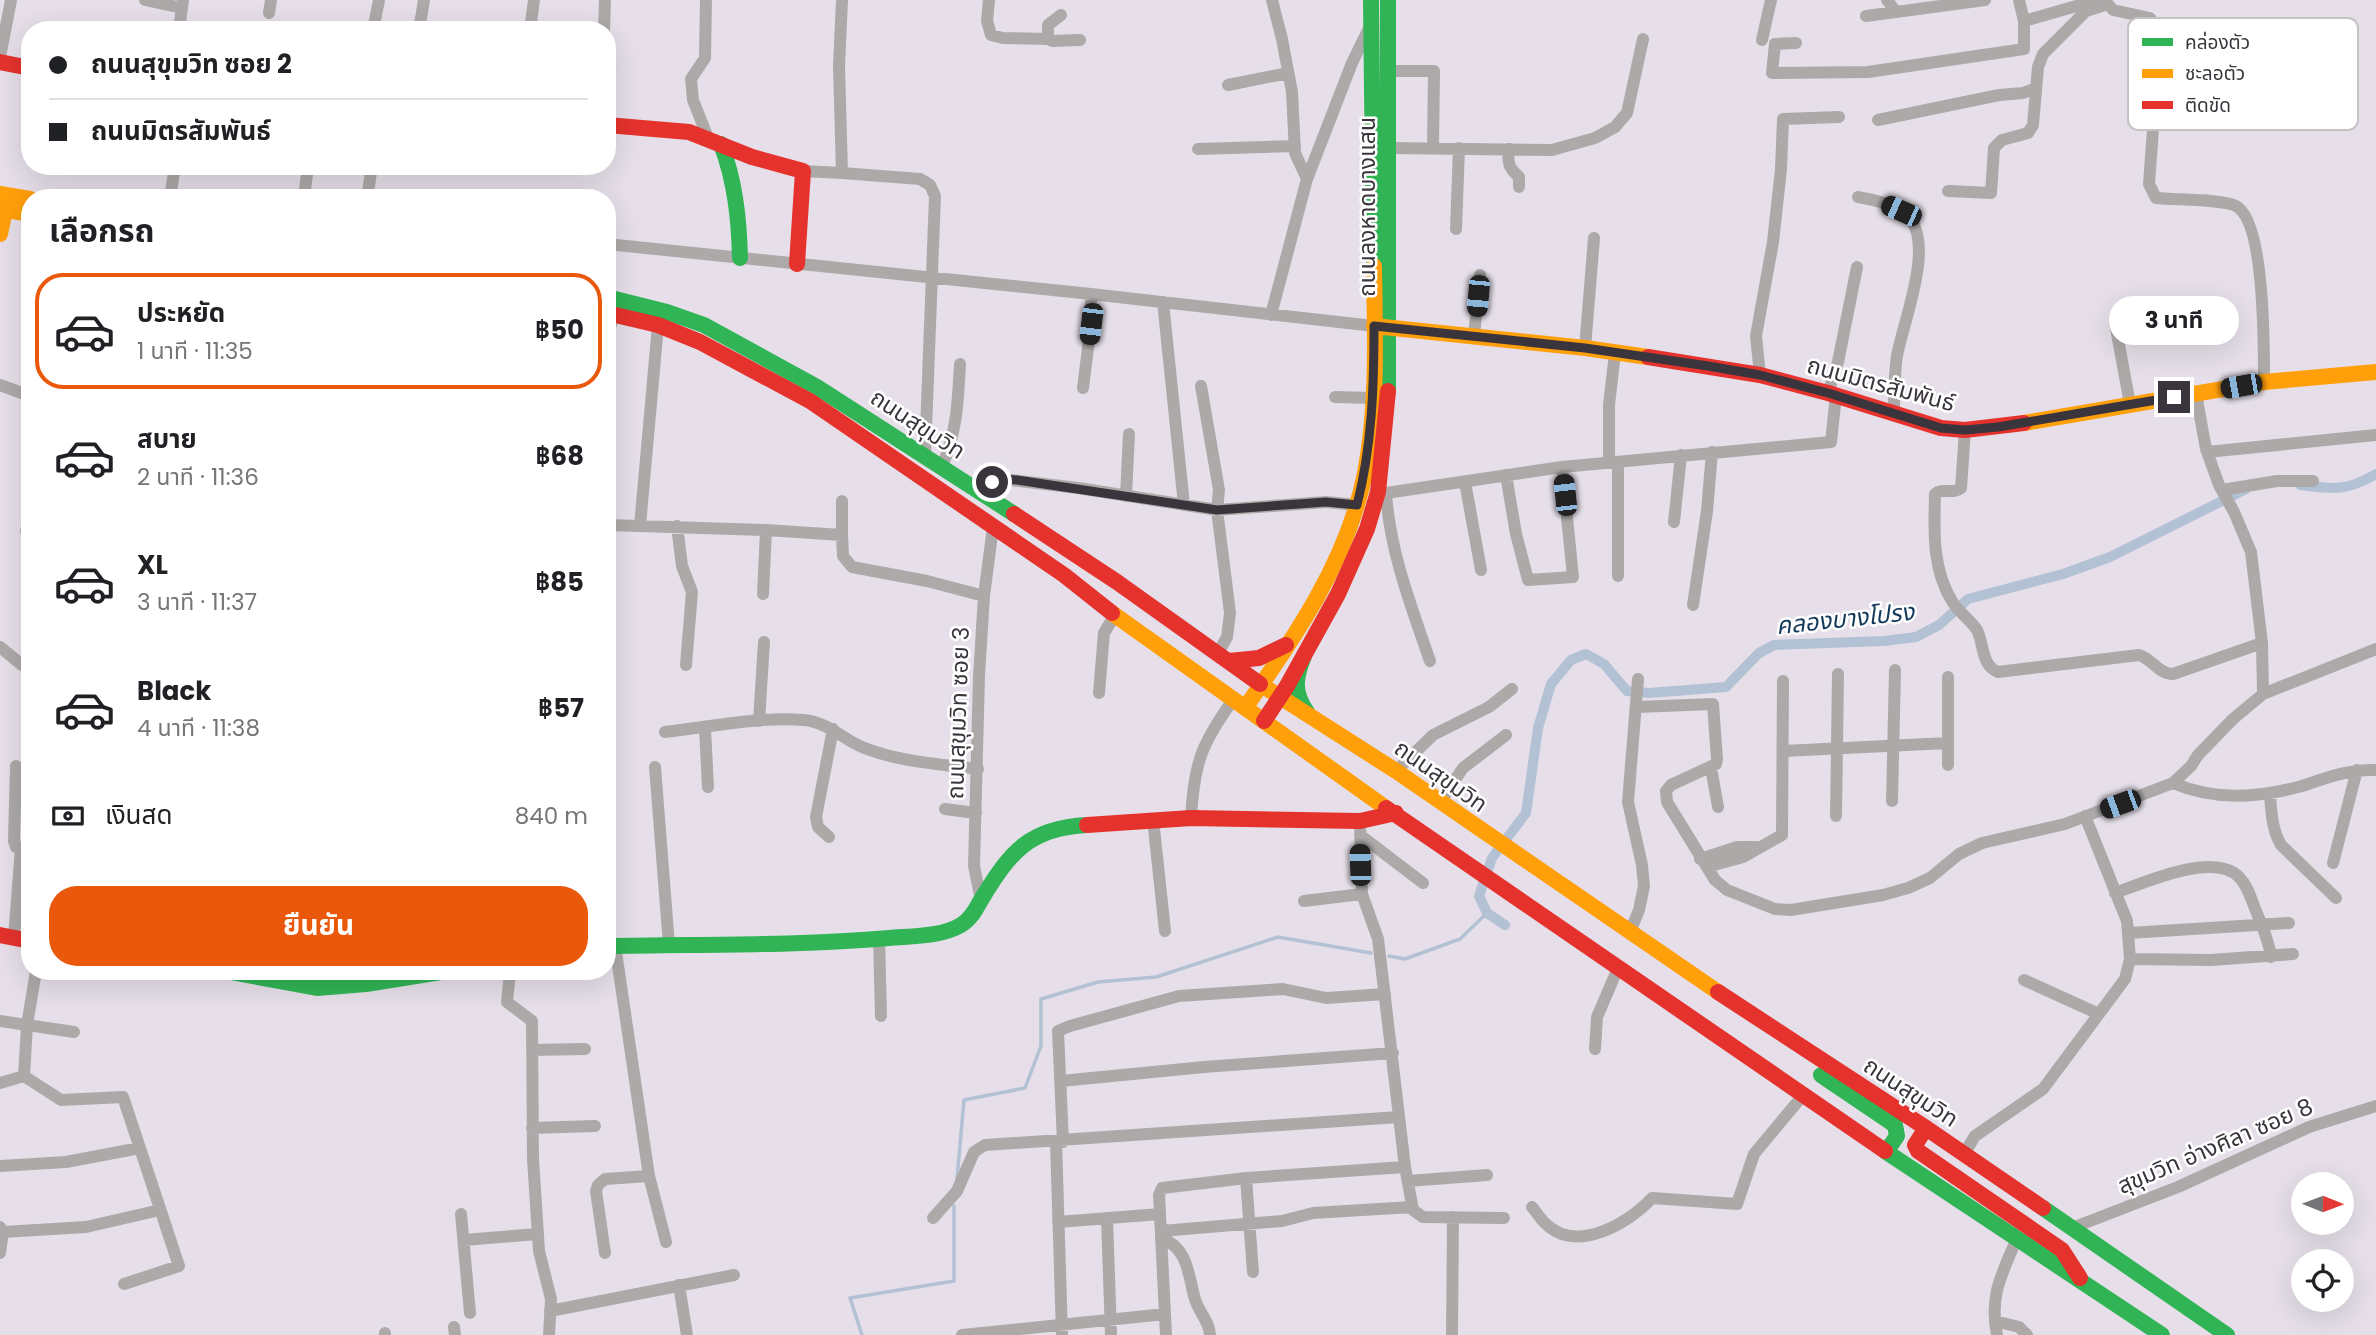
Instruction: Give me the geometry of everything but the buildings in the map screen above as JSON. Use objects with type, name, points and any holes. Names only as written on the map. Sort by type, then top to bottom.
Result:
[{"type":"main road","name":"ถนนลงหาดบางแสน","points":[[1264,721],[1304,656],[1354,561],[1382,493],[1389,380],[1382,326],[1371,0]]},
{"type":"main road","name":"ถนนลงหาดบางแสน","points":[[1239,704],[1261,685],[1320,588],[1344,540],[1357,505],[1367,459],[1382,326],[1390,148],[1388,0]]},
{"type":"main road","points":[[0,60],[21,66]]},
{"type":"main road","points":[[616,126],[689,132],[752,157],[803,171],[797,264]]},
{"type":"main road","points":[[715,141],[735,181],[739,208],[740,258]]},
{"type":"main road","points":[[2,204],[21,201]]},
{"type":"main road","points":[[2,204],[21,211]]},
{"type":"main road","points":[[0,234],[2,204]]},
{"type":"main road","name":"ถนนสุขุมวิท","points":[[616,299],[704,325],[817,387],[983,493],[1261,685],[1396,771],[1486,835],[1731,1001],[1926,1128],[2227,1335]]},
{"type":"main road","name":"ถนนสุขุมวิท","points":[[616,315],[658,325],[700,342],[810,401],[1064,575],[1239,704],[1464,862],[1886,1152],[2162,1335]]},
{"type":"main road","name":"ถนนมิตรสัมพันธ์","points":[[1382,326],[1585,348],[1760,375],[1941,428],[1965,430],[1998,427],[2264,382],[2376,372]]},
{"type":"main road","points":[[1224,657],[1251,662],[1261,660],[1286,645]]},
{"type":"main road","points":[[1304,656],[1294,683],[1295,693],[1309,715]]},
{"type":"main road","points":[[616,946],[852,941],[932,934],[961,925],[975,912],[1018,848],[1040,834],[1067,826],[1191,818],[1360,828],[1396,813]]},
{"type":"main road","points":[[292,980],[317,988],[391,980]]},
{"type":"main road","points":[[1731,1001],[1746,1025],[1895,1125],[1899,1131],[1898,1136],[1886,1152]]},
{"type":"main road","points":[[1926,1128],[1917,1139],[1915,1145],[1918,1151],[2062,1250],[2084,1284]]},
{"type":"street","points":[[0,60],[11,0]]},
{"type":"street","points":[[145,0],[182,4]]},
{"type":"street","points":[[375,21],[379,0]]},
{"type":"street","points":[[420,21],[424,0]]},
{"type":"street","points":[[531,21],[534,0]]},
{"type":"street","points":[[604,21],[605,0]]},
{"type":"street","points":[[706,0],[705,58],[691,79],[693,100],[715,141]]},
{"type":"street","points":[[842,0],[839,66],[842,173]]},
{"type":"street","points":[[989,0],[987,21],[991,35],[1080,40]]},
{"type":"street","points":[[1272,0],[1289,74],[1295,153],[1307,179]]},
{"type":"street","points":[[1762,40],[1771,0]]},
{"type":"street","points":[[1887,0],[1896,12]]},
{"type":"street","points":[[1866,16],[1941,3],[1984,0]]},
{"type":"street","points":[[1796,43],[1774,44],[1772,74],[1868,72],[2024,49],[2024,21],[2019,0]]},
{"type":"street","points":[[2024,21],[2104,1]]},
{"type":"street","points":[[1948,191],[1991,193],[1994,148],[2002,140],[2022,136],[2031,129],[2038,67],[2048,47],[2086,10],[2104,1]]},
{"type":"street","points":[[2104,1],[2113,10],[2150,18]]},
{"type":"street","points":[[1048,39],[1048,25],[1061,15]]},
{"type":"street","points":[[1271,315],[1307,179],[1352,63],[1371,24]]},
{"type":"street","points":[[1390,148],[1552,150],[1595,138],[1615,127],[1627,113],[1643,39]]},
{"type":"street","points":[[1389,71],[1434,71],[1433,148]]},
{"type":"street","points":[[1228,85],[1289,74]]},
{"type":"street","points":[[1878,120],[1999,95],[2024,93],[2036,88]]},
{"type":"street","points":[[1760,375],[1756,336],[1773,242],[1783,119],[1839,117]]},
{"type":"street","points":[[2153,130],[2149,184],[2157,198],[2233,204],[2248,216],[2260,278],[2264,382]]},
{"type":"street","points":[[1198,149],[1295,146]]},
{"type":"street","points":[[1456,229],[1459,148]]},
{"type":"street","points":[[1509,149],[1507,161],[1510,170],[1519,177],[1519,187]]},
{"type":"street","points":[[803,171],[920,178],[930,185],[935,196],[925,456]]},
{"type":"street","points":[[1858,197],[1901,211],[1911,219],[1917,232],[1919,257],[1897,356],[1894,382],[1895,415]]},
{"type":"street","points":[[1585,348],[1594,238]]},
{"type":"street","points":[[616,245],[1382,326]]},
{"type":"street","points":[[1430,662],[1398,566],[1382,493],[1562,467],[1831,442],[1832,394],[1857,267]]},
{"type":"street","points":[[1474,337],[1480,275]]},
{"type":"street","points":[[1083,388],[1091,324],[1091,294]]},
{"type":"street","points":[[1163,302],[1184,505]]},
{"type":"street","points":[[2115,323],[2130,404]]},
{"type":"street","points":[[640,526],[658,325]]},
{"type":"street","points":[[1615,353],[1609,405],[1618,576]]},
{"type":"street","points":[[942,467],[956,423],[960,364]]},
{"type":"street","points":[[0,385],[21,393]]},
{"type":"street","points":[[1202,386],[1219,490],[1217,510],[1231,626],[1224,657]]},
{"type":"street","points":[[2196,394],[2207,452],[2250,552],[2262,643],[2263,694]]},
{"type":"street","points":[[1335,397],[1373,398]]},
{"type":"street","points":[[1965,430],[1962,486],[1956,491],[1937,492],[1935,496],[1936,558],[1954,605],[1978,632],[1987,662],[1993,670],[1998,672],[2139,655],[2146,657],[2163,672],[2173,674],[2262,643]]},
{"type":"street","points":[[1126,496],[1129,434]]},
{"type":"street","points":[[2207,452],[2376,435]]},
{"type":"street","points":[[1693,605],[1707,511],[1712,452]]},
{"type":"street","points":[[1674,522],[1681,456]]},
{"type":"street","points":[[1506,475],[1516,534],[1528,580],[1573,577],[1562,467]]},
{"type":"street","points":[[983,493],[992,482],[1002,479],[1217,510],[1326,502],[1357,505]]},
{"type":"street","points":[[2223,492],[2277,481],[2313,481]]},
{"type":"street","points":[[1465,482],[1481,570]]},
{"type":"street","points":[[842,501],[843,556],[852,567],[928,581],[984,596]]},
{"type":"street","points":[[616,525],[842,535]]},
{"type":"street","points":[[677,526],[682,566],[692,592],[686,665]]},
{"type":"street","name":"ถนนสุขุมวิท ซอย 3","points":[[981,900],[974,866],[979,676],[984,596],[993,527]]},
{"type":"street","points":[[763,594],[766,530]]},
{"type":"street","points":[[1099,693],[1104,633],[1115,615]]},
{"type":"street","points":[[759,721],[764,642]]},
{"type":"street","points":[[0,647],[21,664]]},
{"type":"street","points":[[1637,702],[1713,704],[1717,759],[1711,768],[1671,785],[1666,791],[1667,802],[1715,880],[1727,890],[1748,899],[1775,909],[1791,910],[1883,895],[1909,888],[1930,878],[1959,854],[1982,843],[2065,824],[2173,783],[2192,766],[2198,755],[2232,719],[2263,694],[2376,649]]},
{"type":"street","points":[[1892,801],[1895,670]]},
{"type":"street","points":[[1836,816],[1838,674]]},
{"type":"street","points":[[1948,677],[1948,765]]},
{"type":"street","points":[[1630,932],[1640,910],[1644,886],[1628,802],[1639,679]]},
{"type":"street","points":[[1704,863],[1737,847],[1757,847],[1782,835],[1783,681]]},
{"type":"street","points":[[1396,771],[1433,735],[1489,707],[1512,690]]},
{"type":"street","points":[[1191,818],[1198,759],[1209,736],[1239,704]]},
{"type":"street","points":[[665,732],[759,721],[806,720],[833,729],[859,746],[891,757],[978,769]]},
{"type":"street","points":[[705,728],[708,787]]},
{"type":"street","points":[[829,837],[818,827],[816,817],[833,729]]},
{"type":"street","points":[[1440,802],[1463,768],[1506,735]]},
{"type":"street","points":[[1783,751],[1948,743]]},
{"type":"street","points":[[16,766],[14,841],[16,847],[21,848]]},
{"type":"street","points":[[655,767],[669,945]]},
{"type":"street","points":[[1711,768],[1718,807]]},
{"type":"street","points":[[2173,783],[2193,792],[2223,796],[2270,793],[2357,771],[2376,770]]},
{"type":"street","points":[[2333,863],[2357,771]]},
{"type":"street","points":[[2270,793],[2277,838],[2281,845],[2336,898]]},
{"type":"street","points":[[944,809],[976,813]]},
{"type":"street","points":[[1964,1154],[1975,1136],[2043,1089],[2125,979],[2130,959],[2127,921],[2085,816]]},
{"type":"street","points":[[1153,819],[1166,931]]},
{"type":"street","points":[[1360,828],[1423,883]]},
{"type":"street","points":[[1360,828],[1362,894],[1378,939],[1412,1207],[1415,1214],[1423,1217],[1504,1218]]},
{"type":"street","points":[[2115,893],[2185,869],[2223,869],[2239,877],[2248,889],[2267,936],[2272,957]]},
{"type":"street","points":[[15,938],[21,885]]},
{"type":"street","points":[[1304,901],[1362,894]]},
{"type":"street","points":[[2129,933],[2289,923]]},
{"type":"street","points":[[879,938],[881,1016]]},
{"type":"street","points":[[2130,959],[2211,960],[2293,954]]},
{"type":"street","points":[[1595,1049],[1597,1017],[1618,968]]},
{"type":"street","points":[[616,976],[649,1176],[666,1242]]},
{"type":"street","points":[[24,1076],[27,1025],[34,980]]},
{"type":"street","points":[[509,980],[507,1002],[532,1021],[532,1128],[537,1234],[538,1251],[551,1299],[549,1335]]},
{"type":"street","points":[[2024,980],[2099,1014]]},
{"type":"street","points":[[1061,1329],[1058,1222],[1061,1081],[1058,1031],[1084,1021],[1179,996],[1283,989],[1326,998],[1385,994]]},
{"type":"street","points":[[0,1021],[74,1032]]},
{"type":"street","points":[[532,1051],[585,1049]]},
{"type":"street","points":[[1061,1081],[1393,1053]]},
{"type":"street","points":[[0,1083],[24,1076],[61,1100],[123,1097],[179,1266],[124,1284]]},
{"type":"street","points":[[1532,1207],[1546,1225],[1561,1234],[1587,1236],[1617,1224],[1644,1207],[1652,1198],[1737,1204],[1754,1154],[1804,1094]]},
{"type":"street","name":"สุขุมวิท อ่างศิลา ซอย 8","points":[[2072,1228],[2178,1187],[2309,1127],[2376,1105]]},
{"type":"street","points":[[933,1218],[957,1191],[974,1152],[985,1145],[1399,1117]]},
{"type":"street","points":[[532,1128],[596,1126]]},
{"type":"street","points":[[0,1166],[66,1162],[139,1148]]},
{"type":"street","points":[[1166,1335],[1159,1195],[1164,1187],[1246,1178],[1405,1167]]},
{"type":"street","points":[[1408,1181],[1487,1175]]},
{"type":"street","points":[[605,1253],[596,1191],[598,1185],[606,1179],[649,1176]]},
{"type":"street","points":[[1246,1178],[1253,1272]]},
{"type":"street","points":[[1161,1235],[1282,1221],[1313,1213],[1412,1207]]},
{"type":"street","points":[[0,1253],[1,1230],[86,1227],[160,1210]]},
{"type":"street","points":[[461,1214],[470,1313]]},
{"type":"street","points":[[1058,1222],[1160,1214]]},
{"type":"street","points":[[1451,1335],[1452,1217]]},
{"type":"street","points":[[1107,1218],[1111,1335]]},
{"type":"street","points":[[464,1240],[537,1234]]},
{"type":"street","points":[[1161,1235],[1174,1245],[1185,1261],[1197,1304],[1208,1322],[1210,1335]]},
{"type":"street","points":[[1997,1335],[1993,1304],[1996,1285],[2017,1238]]},
{"type":"street","points":[[550,1311],[734,1275]]},
{"type":"street","points":[[679,1285],[687,1335]]},
{"type":"street","points":[[962,1335],[1061,1329],[1110,1318],[1165,1314]]},
{"type":"street","points":[[1995,1321],[2019,1327],[2027,1335]]},
{"type":"waterway","name":"คลองบางโปรง","points":[[2300,485],[2339,488],[2356,484],[2376,474]]},
{"type":"waterway","name":"คลองบางโปรง","points":[[1505,925],[1487,913],[1479,896],[1492,858],[1526,813],[1538,728],[1551,684],[1571,660],[1586,654],[1604,664],[1627,691],[1649,693],[1726,687],[1759,653],[1774,645],[1884,641],[1916,637],[1939,625],[1968,599],[2063,574],[2110,557],[2246,489]]},
{"type":"waterway","points":[[1389,956],[1405,959],[1460,939],[1487,913]]},
{"type":"waterway","points":[[957,1179],[964,1100],[1025,1088],[1041,1046],[1041,999],[1098,982],[1156,977],[1278,937],[1371,953]]},
{"type":"waterway","points":[[862,1335],[850,1298],[954,1281],[954,1206]]},
{"type":"traffic: fast","points":[[1371,0],[1374,266]]},
{"type":"traffic: fast","points":[[1388,0],[1388,391]]},
{"type":"traffic: fast","points":[[721,144],[735,200],[740,258]]},
{"type":"traffic: fast","points":[[616,299],[704,325],[817,387],[1014,514]]},
{"type":"traffic: fast","points":[[1304,656],[1297,685],[1299,698],[1307,712]]},
{"type":"traffic: fast","points":[[616,946],[818,942],[944,932],[961,925],[970,917],[1002,868],[1023,846],[1050,831],[1087,825]]},
{"type":"traffic: fast","points":[[274,980],[317,988],[391,980]]},
{"type":"traffic: fast","points":[[1821,1075],[1895,1125],[1897,1136],[1886,1152]]},
{"type":"traffic: fast","points":[[1885,1151],[2162,1335]]},
{"type":"traffic: fast","points":[[2043,1208],[2227,1335]]},
{"type":"traffic: slow","points":[[0,194],[21,198]]},
{"type":"traffic: slow","points":[[0,209],[21,212]]},
{"type":"traffic: slow","points":[[0,234],[5,210]]},
{"type":"traffic: slow","points":[[1245,708],[1317,596],[1333,567],[1357,505],[1365,473],[1372,422],[1375,370],[1374,266]]},
{"type":"traffic: slow","points":[[1374,326],[1648,357]]},
{"type":"traffic: slow","points":[[2024,423],[2264,382],[2376,372]]},
{"type":"traffic: slow","points":[[1112,613],[1386,808]]},
{"type":"traffic: slow","points":[[1260,684],[1396,771],[1718,992]]},
{"type":"traffic: jam","points":[[0,62],[21,66]]},
{"type":"traffic: jam","points":[[616,126],[689,132],[752,157],[803,171],[797,264]]},
{"type":"traffic: jam","points":[[616,315],[658,325],[700,342],[810,401],[1064,575],[1112,613]]},
{"type":"traffic: jam","points":[[1648,357],[1760,375],[1941,428],[1965,430],[2024,423]]},
{"type":"traffic: jam","points":[[1264,721],[1287,686],[1338,594],[1367,529],[1378,492],[1388,391]]},
{"type":"traffic: jam","points":[[1014,514],[1117,582],[1260,684]]},
{"type":"traffic: jam","points":[[1229,661],[1259,658],[1286,645]]},
{"type":"traffic: jam","points":[[1386,808],[1885,1151]]},
{"type":"traffic: jam","points":[[1087,825],[1191,818],[1360,821],[1396,813]]},
{"type":"traffic: jam","points":[[0,935],[21,939]]},
{"type":"traffic: jam","points":[[1718,992],[2043,1208]]},
{"type":"traffic: jam","points":[[1926,1128],[1915,1145],[1918,1151],[2062,1250],[2080,1278]]},
{"type":"route","points":[[992,482],[1002,479],[1017,480],[1217,510],[1326,502],[1357,505],[1364,478],[1372,418],[1374,326],[1585,348],[1760,375],[1941,428],[1965,430],[1998,427],[2174,397]]}]
